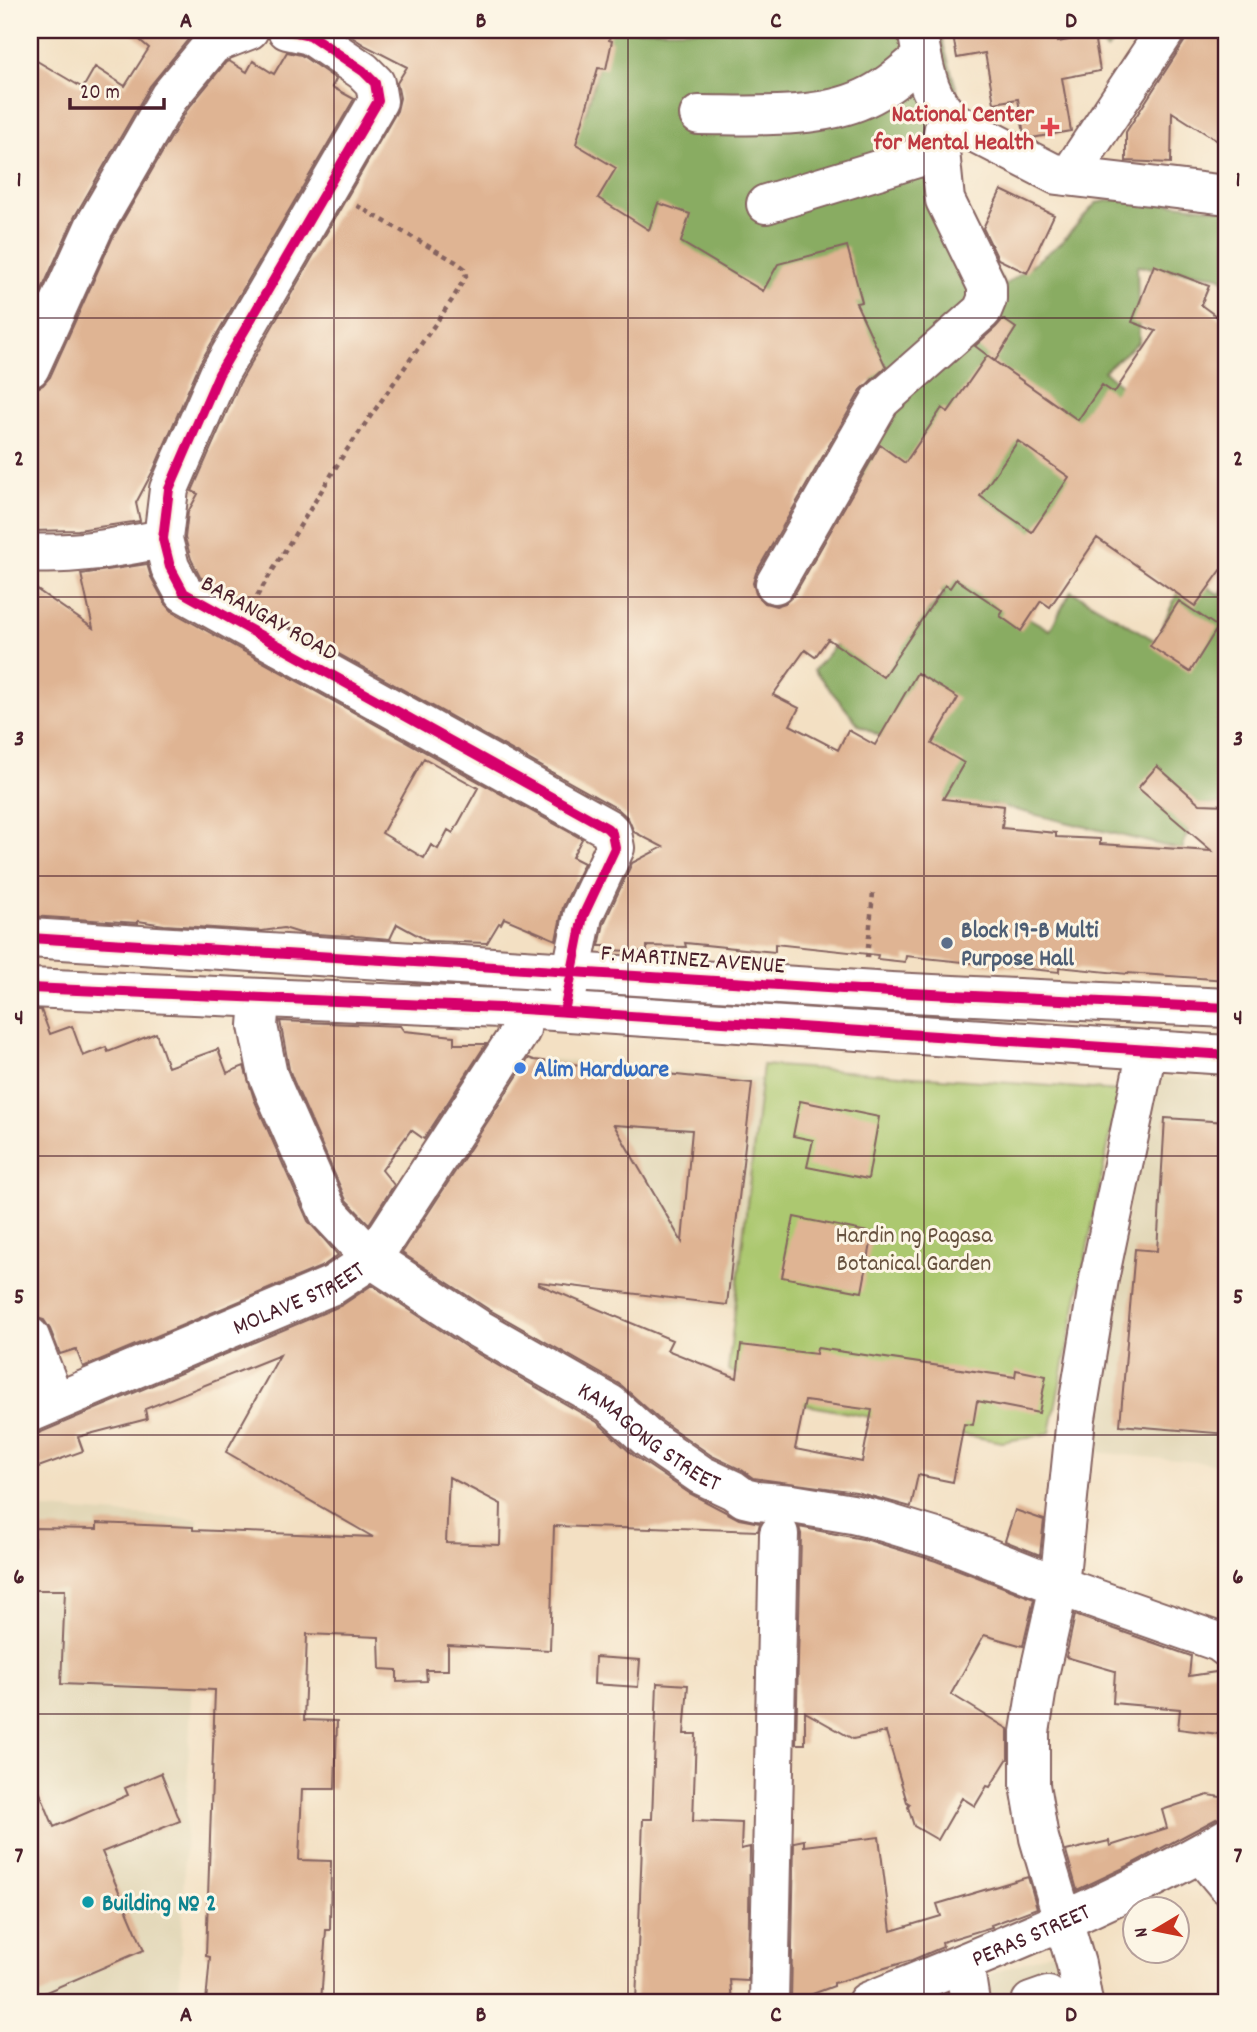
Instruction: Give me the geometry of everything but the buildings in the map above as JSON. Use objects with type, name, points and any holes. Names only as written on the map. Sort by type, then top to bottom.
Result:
[{"type":"street","points":[[30,368],[94,227],[169,97],[214,44],[249,30]]},
{"type":"street","name":"BARANGAY ROAD","points":[[287,30],[310,35],[363,71],[375,83],[378,100],[219,374],[169,489],[163,539],[170,567],[184,593],[612,833],[615,848],[583,916],[564,1012]]},
{"type":"street","points":[[1069,176],[1166,30]]},
{"type":"street","points":[[699,115],[801,114],[854,103],[886,87],[919,43]]},
{"type":"street","points":[[775,584],[880,401],[982,311],[987,299],[986,286],[945,200],[943,133],[919,43]]},
{"type":"street","points":[[766,204],[943,133],[954,122],[1057,175],[1227,195]]},
{"type":"street","points":[[30,553],[81,552],[163,539]]},
{"type":"street","name":"F. MARTINEZ AVENUE","points":[[30,938],[865,990],[1227,1008]]},
{"type":"street","points":[[30,988],[523,1009],[1227,1055]]},
{"type":"street","name":"KAMAGONG STREET","points":[[260,999],[258,1026],[268,1075],[274,1090],[328,1212],[372,1259],[477,1328],[610,1404],[646,1437],[701,1475],[744,1497],[757,1502],[810,1506],[874,1519],[943,1540],[1059,1586],[1219,1642],[1227,1648]]},
{"type":"street","points":[[1054,2000],[1076,1964],[1038,1838],[1030,1785],[1030,1732],[1039,1675],[1059,1586],[1076,1418],[1112,1217],[1136,1049],[1129,1004]]},
{"type":"street","name":"MOLAVE STREET","points":[[43,1407],[333,1285],[372,1259],[521,1030],[523,1009]]},
{"type":"street","points":[[30,1337],[43,1407]]},
{"type":"street","points":[[769,2002],[779,1534]]},
{"type":"street","points":[[1214,1846],[1227,1885]]},
{"type":"street","name":"PERAS STREET","points":[[867,2002],[1064,1920],[1214,1846]]},
{"type":"street","points":[[964,1963],[970,2002]]},
{"type":"path","points":[[240,624],[344,454],[466,276],[464,268],[456,262],[327,190]]},
{"type":"path","points":[[867,958],[873,893]]},
{"type":"shaded area","points":[[544,1058],[762,1079],[735,1308],[668,1301],[632,1277],[540,1121]]},
{"type":"shaded area","points":[[1152,1076],[1227,1082],[1227,1465],[1084,1451]]},
{"type":"shaded area","points":[[30,1508],[198,1519],[179,2002],[30,2002]]},
{"type":"shaded area","points":[[1059,1950],[1067,2002],[911,2002],[914,2001]]},
{"type":"green space","points":[[608,30],[939,30],[964,115],[952,139],[956,203],[1005,285],[1061,243],[1096,203],[1123,198],[1227,210],[1227,285],[1220,276],[1137,266],[1139,342],[1104,371],[1149,410],[1069,433],[1069,482],[999,601],[1050,630],[1071,591],[1156,641],[1187,571],[1219,595],[1227,584],[1227,804],[1196,805],[1182,850],[991,804],[926,817],[940,768],[859,725],[814,670],[866,615],[910,629],[944,595],[919,553],[908,514],[848,485],[873,381],[705,278],[527,162],[586,113]]},
{"type":"green space","points":[[1090,30],[1122,30],[1107,50]]},
{"type":"green space","name":"Hardin ng Pagasa Botanical Garden","points":[[763,1065],[1119,1091],[1050,1433],[1002,1442],[801,1404],[728,1370]]},
{"type":"cycle path","points":[[287,30],[310,35],[363,71],[375,83],[378,101],[219,374],[169,489],[163,539],[170,567],[184,593],[612,833],[615,848],[583,916],[564,1012]]},
{"type":"cycle path","points":[[30,938],[891,992],[1227,1008]]},
{"type":"cycle path","points":[[30,988],[523,1009],[1227,1055]]},
{"type":"place","name":"National Center for Mental Health","points":[[1050,127]]},
{"type":"place","name":"Block 19-B Multi Purpose Hall","points":[[947,943]]},
{"type":"place","name":"Alim Hardware","points":[[520,1068]]},
{"type":"place","name":"Building № 2","points":[[88,1902]]}]
